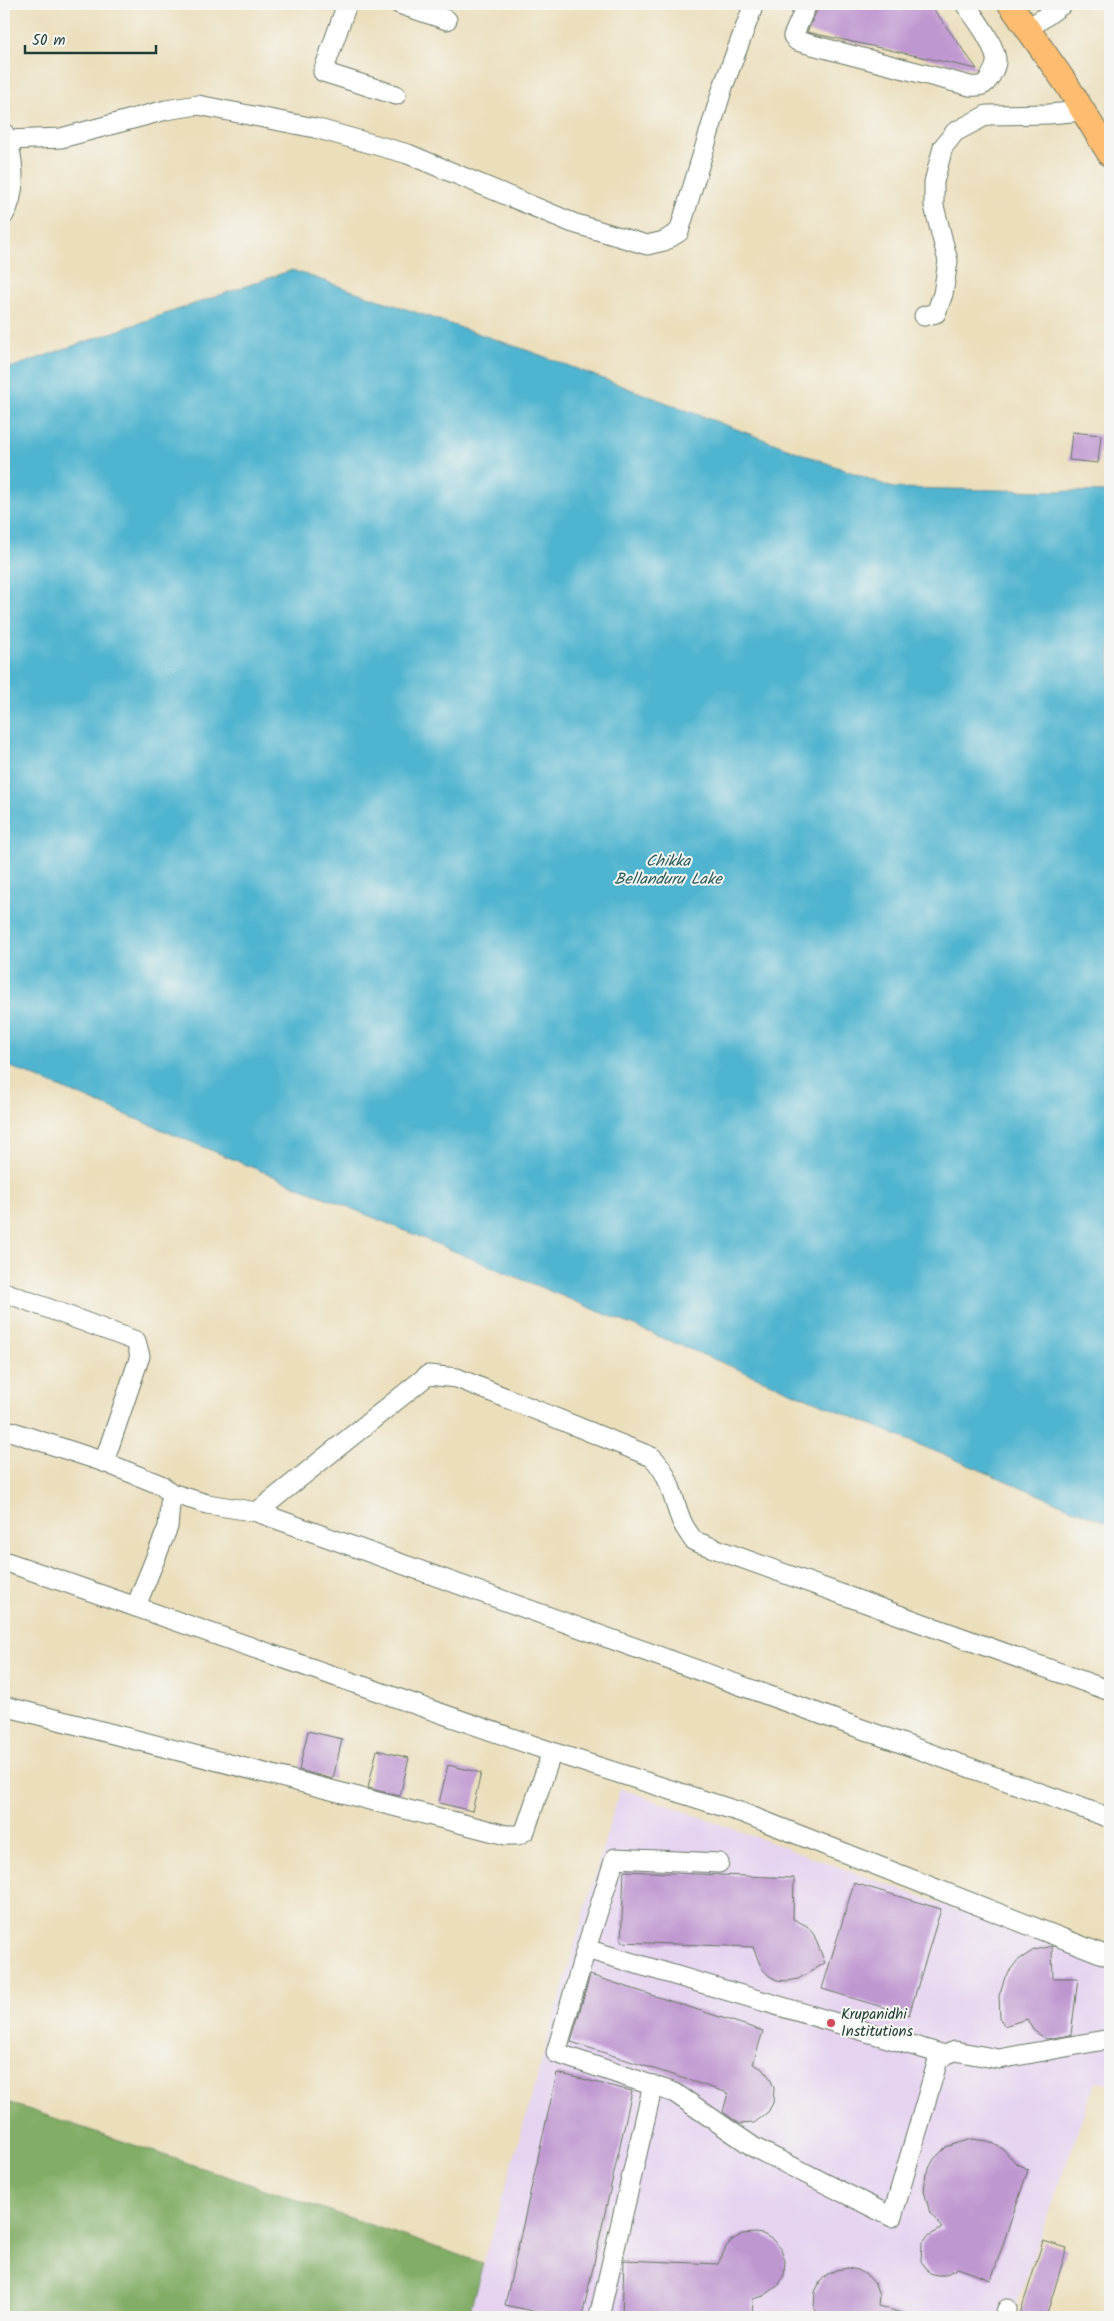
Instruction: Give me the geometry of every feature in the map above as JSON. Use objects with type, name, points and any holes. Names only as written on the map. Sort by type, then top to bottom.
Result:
[{"type":"main road","points":[[1013,5],[1028,30],[1096,123],[1110,155]]},
{"type":"street","points":[[347,4],[323,72],[396,95]]},
{"type":"street","points":[[399,4],[447,20]]},
{"type":"street","points":[[4,215],[10,204],[13,174],[5,137],[61,138],[166,110],[198,105],[315,128],[408,154],[573,223],[648,245],[664,241],[679,232],[723,87],[754,4]]},
{"type":"street","points":[[807,4],[792,36],[797,41],[980,87],[987,82],[994,71],[997,60],[983,29],[965,4]]},
{"type":"street","points":[[1028,30],[1062,4]]},
{"type":"street","points":[[924,316],[936,313],[943,294],[948,261],[934,206],[934,182],[943,147],[955,132],[988,115],[1049,114],[1096,123]]},
{"type":"street","points":[[4,1292],[136,1341],[140,1356],[104,1462]]},
{"type":"street","points":[[257,1512],[428,1375],[457,1378],[652,1457],[661,1465],[670,1483],[683,1523],[694,1541],[1110,1691]]},
{"type":"street","points":[[4,1428],[104,1462],[161,1485],[171,1493],[207,1504],[257,1512],[1110,1818]]},
{"type":"street","points":[[136,1606],[168,1527],[171,1493]]},
{"type":"street","points":[[4,1561],[552,1752],[743,1812],[1110,1957]]},
{"type":"street","points":[[4,1706],[506,1835],[518,1835],[525,1831],[552,1752]]},
{"type":"street","points":[[720,1863],[615,1858],[556,2053],[675,2093],[755,2148],[892,2217],[938,2060],[955,2051],[998,2059],[1110,2039]]},
{"type":"street","points":[[586,1949],[945,2055]]},
{"type":"street","points":[[599,2317],[653,2085]]},
{"type":"shaded area","name":"Krupanidhi Institutions","points":[[620,1788],[1110,1965],[1110,2083],[1095,2082],[1012,2317],[468,2317]]},
{"type":"green space","points":[[4,2101],[483,2263],[468,2317],[4,2317]]},
{"type":"water","name":"Chikka Bellanduru Lake","points":[[292,270],[532,352],[893,488],[1110,492],[1110,1524],[4,1064],[4,370]]},
{"type":"building","points":[[820,4],[930,4],[977,69],[807,32]]},
{"type":"building","points":[[1072,432],[1101,435],[1098,463],[1069,460]]},
{"type":"building","points":[[308,1731],[342,1739],[333,1779],[299,1770]]},
{"type":"building","points":[[377,1750],[409,1758],[400,1796],[368,1788]]},
{"type":"building","points":[[448,1765],[481,1773],[472,1811],[439,1803]]},
{"type":"building","points":[[624,1871],[794,1878],[793,1919],[807,1926],[814,1935],[825,1963],[798,1979],[788,1981],[777,1980],[768,1975],[761,1967],[753,1947],[621,1942]]},
{"type":"building","points":[[854,1883],[941,1909],[909,2015],[822,1989]]},
{"type":"building","points":[[1052,1946],[1053,1978],[1078,1978],[1071,2035],[1046,2039],[1033,2030],[1027,2019],[1004,2026],[1000,2017],[999,1996],[1005,1977],[1017,1961],[1034,1950]]},
{"type":"building","points":[[590,1975],[763,2031],[753,2064],[763,2069],[770,2078],[774,2088],[773,2103],[768,2112],[754,2123],[740,2124],[723,2112],[728,2093],[571,2042]]},
{"type":"building","points":[[557,2073],[632,2091],[582,2317],[560,2317],[505,2305]]},
{"type":"building","points":[[971,2139],[988,2141],[1003,2149],[1015,2162],[1028,2170],[991,2280],[958,2268],[945,2275],[937,2275],[930,2273],[921,2261],[922,2244],[928,2236],[943,2228],[930,2213],[924,2191],[926,2174],[934,2159],[946,2147]]},
{"type":"building","points":[[742,2234],[763,2234],[773,2240],[781,2249],[785,2260],[784,2275],[779,2285],[764,2296],[753,2299],[752,2317],[622,2317],[624,2260],[718,2264],[726,2247],[732,2240]]},
{"type":"building","points":[[1043,2241],[1067,2248],[1046,2317],[1019,2317]]},
{"type":"building","points":[[848,2268],[858,2270],[868,2276],[875,2284],[879,2295],[878,2306],[905,2314],[904,2317],[818,2317],[814,2308],[815,2292],[820,2282],[826,2275],[836,2270]]},
{"type":"place","name":"Krupanidhi Institutions","points":[[831,2023]]}]
